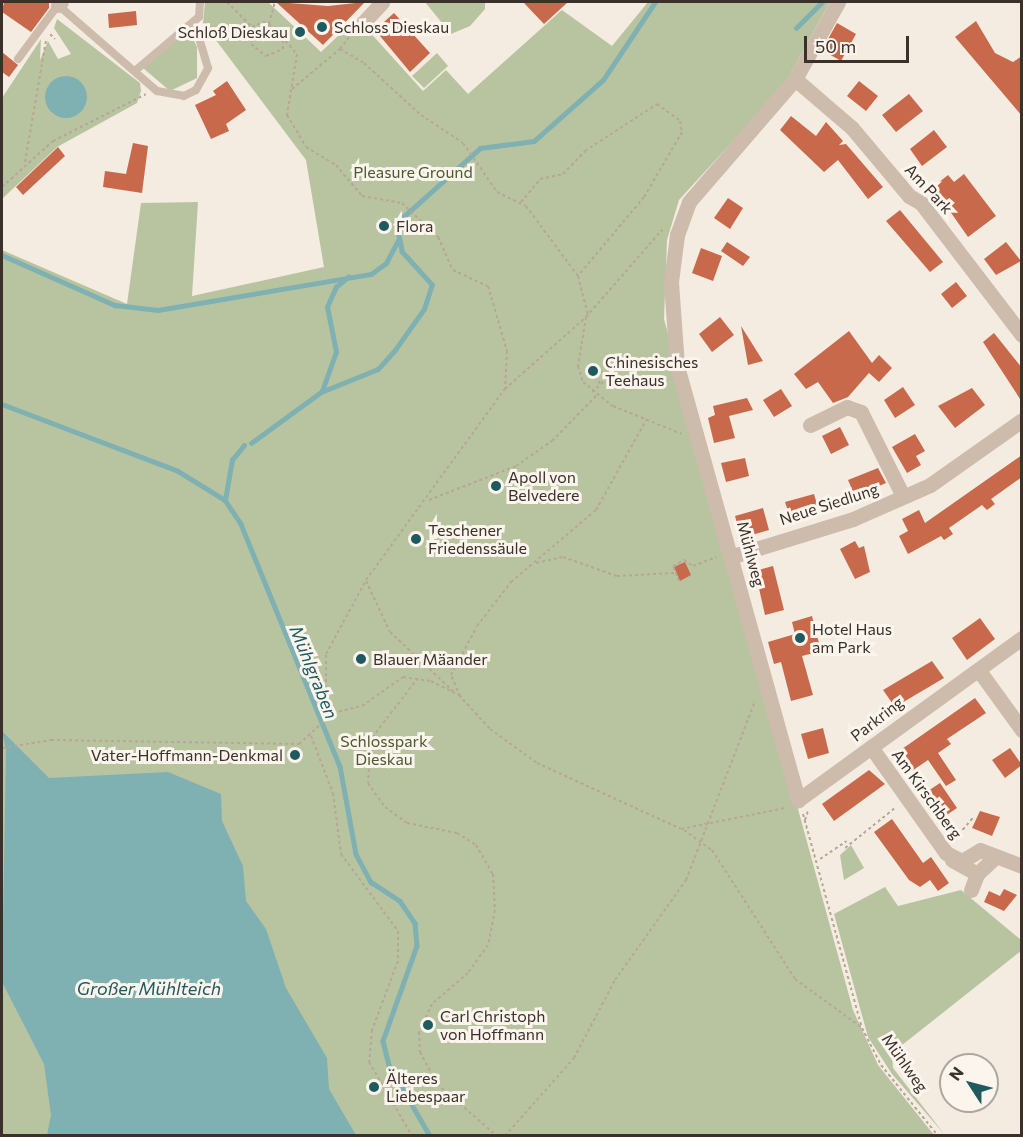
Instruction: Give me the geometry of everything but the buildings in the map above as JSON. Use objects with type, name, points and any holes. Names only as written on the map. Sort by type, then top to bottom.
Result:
[{"type":"street","points":[[359,27],[382,2]]},
{"type":"street","name":"Mühlweg","points":[[798,800],[733,555],[677,366],[672,325],[677,235],[689,202],[795,79],[838,2]]},
{"type":"street","name":"Am Park","points":[[795,79],[852,128],[909,196],[921,203],[1022,335]]},
{"type":"street","points":[[810,425],[847,407],[861,412],[903,496]]},
{"type":"street","name":"Neue Siedlung","points":[[733,555],[853,519],[930,485],[1022,420]]},
{"type":"street","name":"Parkring","points":[[798,800],[940,694],[980,672],[1022,638]]},
{"type":"street","points":[[980,672],[1022,730]]},
{"type":"street","name":"Am Kirschberg","points":[[871,747],[945,851],[962,861],[980,850],[1022,866]]},
{"type":"street","points":[[945,851],[977,874]]},
{"type":"street","points":[[970,890],[977,874],[996,856]]},
{"type":"lane","points":[[136,70],[194,21],[201,11],[200,2]]},
{"type":"lane","points":[[18,58],[60,3],[164,94],[196,90],[208,58],[194,21]]},
{"type":"path","points":[[227,2],[252,27],[251,44],[266,56],[283,49],[283,38]]},
{"type":"path","points":[[268,24],[276,2]]},
{"type":"path","points":[[252,27],[268,24]]},
{"type":"path","points":[[268,24],[283,38],[298,58],[287,115],[306,147],[336,165],[362,196],[406,207],[443,244],[453,270],[483,282],[491,292],[507,351],[505,389]]},
{"type":"path","points":[[25,162],[47,32]]},
{"type":"path","points":[[292,89],[340,49],[470,151],[497,192],[521,202],[578,276],[587,316],[579,375],[592,392],[646,420],[680,434],[699,434]]},
{"type":"path","points":[[2,187],[25,162],[88,121],[146,94]]},
{"type":"path","points":[[521,202],[533,185],[562,174],[585,151],[657,104],[680,122],[682,132],[644,197],[578,276]]},
{"type":"path","points":[[326,718],[326,654],[366,580],[427,501],[505,389],[587,316],[666,227]]},
{"type":"path","points":[[601,371],[608,378]]},
{"type":"path","points":[[592,392],[615,372]]},
{"type":"path","points":[[594,377],[601,384]]},
{"type":"path","points":[[427,501],[516,466],[552,441],[597,395]]},
{"type":"path","points":[[459,696],[451,675],[455,664],[495,601],[596,510],[646,420]]},
{"type":"path","points":[[678,581],[673,566],[684,560],[693,566],[733,555]]},
{"type":"path","points":[[534,564],[563,557],[617,576],[674,573]]},
{"type":"path","points":[[366,580],[390,632],[459,696],[490,729],[537,763],[704,841],[795,979],[862,1028]]},
{"type":"path","points":[[2,748],[13,744],[51,740],[299,744],[312,735],[326,718],[362,705],[390,682],[419,677],[459,696]]},
{"type":"path","points":[[419,677],[371,739],[368,783],[385,807],[406,823],[457,833],[476,845],[493,874],[495,910],[488,945],[468,973],[432,1004],[419,1032],[420,1052],[437,1084],[497,1136]]},
{"type":"path","points":[[505,1136],[574,1058],[615,980],[686,880],[704,841],[745,718],[767,687]]},
{"type":"path","points":[[312,735],[333,793],[340,854],[398,930],[398,961],[372,1030],[369,1062],[412,1136]]},
{"type":"path","points":[[820,859],[908,799]]},
{"type":"path","points":[[681,829],[796,806],[798,800]]},
{"type":"path","name":"Mühlweg","points":[[798,800],[820,859],[862,1028],[881,1065],[938,1136]]},
{"type":"path","points":[[945,851],[974,816]]},
{"type":"path","points":[[845,848],[850,839]]},
{"type":"green space","name":"Schlosspark Dieskau","points":[[205,2],[268,2],[321,52],[357,18],[423,91],[446,70],[468,94],[562,10],[612,46],[648,2],[830,2],[784,85],[679,200],[667,240],[664,319],[853,1010],[878,1065],[934,1135],[2,1135],[2,250],[127,304],[141,203],[198,202],[192,296],[324,267],[306,160],[203,23]]},
{"type":"green space","points":[[425,2],[485,2],[485,9],[470,26],[451,34]]},
{"type":"green space","points":[[57,19],[140,83],[141,91],[137,103],[57,147],[2,199],[2,98],[41,39],[40,60],[48,41],[58,59],[71,54],[54,28]]},
{"type":"green space","points":[[189,30],[197,47],[197,78],[170,91],[143,68]]},
{"type":"green space","points":[[437,53],[448,66],[424,88],[412,76]]},
{"type":"green space","points":[[851,845],[864,868],[844,880],[840,855]]},
{"type":"green space","points":[[885,887],[898,906],[961,890],[1021,940],[1021,951],[892,1053],[893,1068],[945,1135],[892,1074],[868,1037],[834,914]]},
{"type":"water","points":[[66,76],[74,77],[81,82],[86,89],[86,105],[81,112],[74,117],[66,118],[58,117],[51,112],[46,105],[45,97],[46,89],[51,82],[58,77]]},
{"type":"water","name":"Großer Mühlteich","points":[[2,731],[49,778],[168,772],[221,794],[222,821],[243,866],[246,901],[266,929],[286,988],[327,1058],[329,1089],[356,1135],[47,1135],[51,1115],[44,1064],[2,982],[6,750]]},
{"type":"waterway","points":[[251,443],[321,392],[378,369],[395,350],[424,309],[432,285],[402,252],[397,228],[401,219],[480,148],[534,141],[603,80],[655,2]]},
{"type":"waterway","points":[[796,28],[822,2]]},
{"type":"waterway","points":[[2,255],[115,305],[158,310],[371,274],[386,263],[397,242]]},
{"type":"waterway","points":[[322,391],[336,352],[327,307],[336,287],[348,277]]},
{"type":"waterway","name":"Mühlgraben","points":[[2,404],[178,471],[225,500],[241,524],[340,766],[356,854],[371,882],[400,901],[415,923],[417,946],[383,1041],[389,1065],[430,1136]]},
{"type":"waterway","points":[[225,500],[232,460],[244,445]]},
{"type":"place","name":"Schloss Dieskau","points":[[322,27]]},
{"type":"place","name":"Schloß Dieskau","points":[[300,32]]},
{"type":"place","name":"Flora","points":[[384,226]]},
{"type":"place","name":"Chinesisches Teehaus","points":[[593,371]]},
{"type":"place","name":"Apoll von Belvedere","points":[[496,486]]},
{"type":"place","name":"Teschener Friedenssäule","points":[[416,539]]},
{"type":"place","name":"Hotel Haus am Park","points":[[800,638]]},
{"type":"place","name":"Blauer Mäander","points":[[361,659]]},
{"type":"place","name":"Vater-Hoffmann-Denkmal","points":[[295,755]]},
{"type":"place","name":"Carl Christoph von Hoffmann","points":[[428,1025]]},
{"type":"place","name":"Älteres Liebespaar","points":[[374,1087]]},
{"type":"park label","name":"Pleasure Ground","points":[[413,172]]}]
